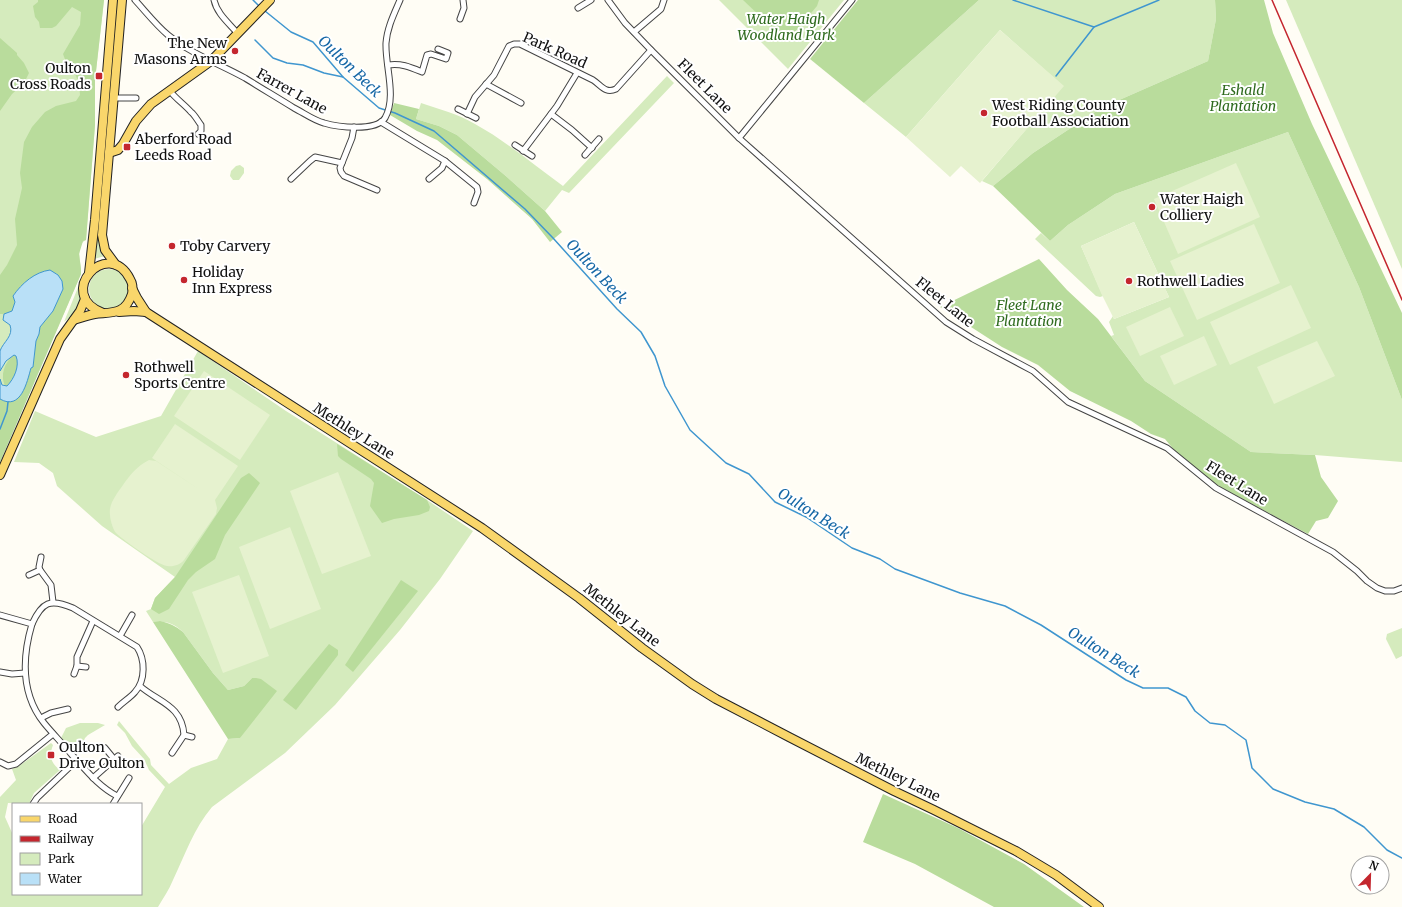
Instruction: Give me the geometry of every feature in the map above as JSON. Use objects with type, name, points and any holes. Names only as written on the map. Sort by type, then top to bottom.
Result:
[{"type":"main road","points":[[103,313],[95,310],[85,299],[83,291],[84,284],[89,273],[95,220],[113,0]]},
{"type":"main road","points":[[116,312],[124,308],[129,301],[132,288],[132,282],[127,272],[116,265],[105,250],[102,236],[122,0]]},
{"type":"main road","points":[[109,153],[118,150],[136,121],[151,104],[211,61],[268,2]]},
{"type":"main road","points":[[89,273],[103,264],[116,265]]},
{"type":"main road","name":"Methley Lane","points":[[132,288],[146,312],[482,528],[579,598],[614,624],[642,648],[692,684],[716,699],[782,734],[1016,851],[1056,875],[1099,907]]},
{"type":"main road","points":[[0,475],[60,339],[74,321],[85,299]]},
{"type":"main road","points":[[74,321],[89,315],[103,313],[134,311],[146,312]]},
{"type":"street","name":"Farrer Lane","points":[[135,0],[153,21],[170,36],[211,61],[243,77],[318,121],[332,125],[354,127],[372,126],[381,122]]},
{"type":"street","points":[[214,0],[220,14],[238,34]]},
{"type":"street","points":[[400,0],[387,33],[386,49],[390,90],[385,116],[381,122],[445,161],[477,186],[478,192],[474,203]]},
{"type":"street","points":[[460,19],[464,8],[463,0]]},
{"type":"street","points":[[578,8],[591,0]]},
{"type":"street","name":"Fleet Lane","points":[[608,0],[625,23],[740,138],[938,315],[958,330],[1029,368],[1042,377],[1068,402],[1157,442],[1167,448],[1216,488],[1333,552],[1377,588],[1385,591],[1394,591],[1402,588]]},
{"type":"street","points":[[634,32],[661,9],[664,0]]},
{"type":"street","points":[[740,138],[852,0]]},
{"type":"street","name":"Park Road","points":[[467,114],[475,97],[497,69],[508,49],[514,44],[520,44],[593,80],[606,90],[613,90],[616,88],[651,50]]},
{"type":"street","points":[[388,65],[404,65],[422,72],[427,55],[431,54],[446,59],[448,53],[438,49]]},
{"type":"street","points":[[523,151],[567,92],[577,73]]},
{"type":"street","points":[[486,84],[521,103]]},
{"type":"street","points":[[170,90],[177,100],[193,113],[194,118],[201,125],[201,131],[198,134]]},
{"type":"street","points":[[114,98],[136,98]]},
{"type":"street","points":[[458,109],[476,118]]},
{"type":"street","points":[[551,114],[592,148]]},
{"type":"street","points":[[354,127],[352,138],[340,170],[344,176],[377,190]]},
{"type":"street","points":[[585,155],[599,139]]},
{"type":"street","points":[[515,145],[532,156]]},
{"type":"street","points":[[291,179],[315,157],[342,163]]},
{"type":"street","points":[[428,180],[442,168],[445,161]]},
{"type":"street","points":[[41,557],[39,567],[51,585],[53,602]]},
{"type":"street","points":[[30,575],[40,570]]},
{"type":"street","points":[[117,796],[103,788],[53,734],[41,718],[29,695],[25,673],[25,657],[32,624],[36,614],[43,606],[53,602],[61,602],[137,647],[141,653],[143,667],[140,686],[118,706]]},
{"type":"street","points":[[0,615],[32,624]]},
{"type":"street","points":[[120,636],[132,615]]},
{"type":"street","points":[[74,674],[77,666],[77,657],[93,621]]},
{"type":"street","points":[[77,666],[86,667]]},
{"type":"street","points":[[0,672],[12,674],[25,673]]},
{"type":"street","points":[[140,686],[171,707],[179,718],[184,735]]},
{"type":"street","points":[[41,718],[51,713],[68,709]]},
{"type":"street","points":[[0,762],[8,766],[16,764],[53,734]]},
{"type":"street","points":[[184,735],[192,737]]},
{"type":"street","points":[[172,753],[184,735]]},
{"type":"street","points":[[93,778],[116,758],[105,748]]},
{"type":"street","points":[[34,803],[37,798],[77,760]]},
{"type":"street","points":[[114,803],[129,778]]},
{"type":"green space","points":[[0,0],[104,0],[95,80],[95,125],[86,240],[82,242],[79,250],[81,274],[0,462]]},
{"type":"green space","points":[[38,0],[104,0],[95,80],[95,125],[86,240],[83,241],[79,254],[81,274],[0,462],[0,399],[4,401],[13,401],[20,396],[23,391],[34,360],[36,341],[40,327],[53,311],[63,289],[62,281],[56,273],[49,272],[38,274],[28,280],[14,294],[15,302],[12,311],[0,314],[0,275],[17,245],[15,219],[22,188],[20,173],[24,142],[32,127],[45,112],[56,106],[76,101],[80,95],[79,84],[76,76],[66,62],[63,54],[80,25],[81,12],[72,7],[56,26],[52,28],[40,28],[39,22],[35,17],[33,6],[38,2]]},
{"type":"green space","points":[[116,0],[118,0],[105,256],[94,259],[102,176]]},
{"type":"green space","name":"Water Haigh Woodland Park","points":[[719,0],[844,0],[788,69]]},
{"type":"green space","points":[[743,0],[819,0],[817,6],[790,38],[783,38]]},
{"type":"green space","points":[[858,0],[979,0],[864,103],[810,59]]},
{"type":"green space","points":[[979,0],[1215,0],[1216,19],[1208,61],[1101,108],[1033,153],[993,186],[982,181],[1063,86],[1000,30],[906,137],[864,103]]},
{"type":"green space","name":"Eshald Plantation","points":[[1215,0],[1264,0],[1273,33],[1312,124],[1402,313],[1402,400],[1359,287],[1288,132],[1115,194],[1068,225],[1050,241],[993,186],[1033,153],[1101,108],[1208,61],[1216,19]]},
{"type":"green space","points":[[1286,0],[1402,0],[1402,269]]},
{"type":"green space","name":"West Riding County Football Association","points":[[1000,30],[1064,86],[980,183],[961,166],[950,177],[906,137]]},
{"type":"green space","points":[[0,38],[17,53],[29,73],[24,83],[12,94],[0,111]]},
{"type":"green space","points":[[667,76],[674,83],[569,193],[562,190],[545,211],[457,135],[439,126],[416,119],[421,103],[462,117],[498,138],[563,186]]},
{"type":"green space","points":[[394,103],[419,109],[416,119],[439,126],[457,135],[545,211],[562,232],[550,242],[532,219],[487,179],[437,140],[417,131],[390,115]]},
{"type":"green space","points":[[1288,132],[1359,287],[1402,400],[1402,462],[1315,455],[1251,452],[1145,381],[1111,336],[1114,335],[1109,322],[1113,316],[1114,319],[1169,297],[1134,222],[1081,246],[1103,296],[1100,297],[1096,296],[1035,239],[1041,233],[1050,241],[1068,225],[1115,194]]},
{"type":"green space","points":[[1236,163],[1260,217],[1178,254],[1154,199]]},
{"type":"green space","points":[[240,165],[244,168],[244,173],[239,180],[233,180],[230,176],[231,171],[236,166]]},
{"type":"green space","name":"Rothwell Ladies","points":[[1134,222],[1169,297],[1114,319],[1081,246]]},
{"type":"green space","points":[[1254,224],[1280,283],[1197,320],[1170,261]]},
{"type":"green space","name":"Fleet Lane Plantation","points":[[1039,259],[1067,290],[1098,319],[1145,381],[1251,452],[1315,455],[1321,477],[1338,501],[1328,518],[1316,521],[1308,534],[1220,487],[1174,450],[1165,439],[1151,434],[1131,421],[1070,391],[1038,365],[1002,347],[940,307]]},
{"type":"green space","points":[[109,269],[117,271],[123,275],[127,281],[129,289],[127,297],[123,303],[117,307],[109,309],[101,307],[95,303],[91,297],[89,289],[91,281],[95,275],[101,271]]},
{"type":"green space","points":[[85,270],[82,296],[79,306],[64,322]]},
{"type":"green space","points":[[1291,285],[1311,328],[1230,365],[1210,322]]},
{"type":"green space","points":[[1170,307],[1184,336],[1140,356],[1126,327]]},
{"type":"green space","points":[[1204,336],[1217,365],[1174,385],[1160,356]]},
{"type":"green space","points":[[1317,341],[1335,376],[1274,404],[1257,367]]},
{"type":"green space","points":[[198,351],[286,411],[427,500],[473,531],[440,579],[400,630],[335,705],[285,753],[212,807],[190,842],[170,887],[158,907],[0,907],[0,797],[16,780],[12,769],[19,766],[51,743],[53,745],[51,759],[60,770],[34,793],[29,803],[8,803],[5,817],[12,833],[12,895],[142,895],[142,825],[165,787],[149,770],[144,759],[132,746],[125,733],[117,725],[119,721],[150,759],[151,765],[169,784],[191,768],[217,759],[228,739],[240,738],[252,678],[244,686],[228,690],[213,673],[183,632],[170,623],[153,622],[146,611],[151,609],[155,598],[175,577],[102,526],[57,486],[53,473],[39,463],[14,462],[35,411],[96,437],[161,416]]},
{"type":"green space","points":[[14,355],[16,356],[17,360],[16,372],[10,383],[5,386],[3,374],[5,365]]},
{"type":"green space","points":[[204,371],[270,415],[240,460],[174,416]]},
{"type":"green space","points":[[175,424],[238,466],[215,500],[217,508],[216,514],[184,560],[174,566],[167,566],[149,557],[116,533],[110,518],[110,512],[113,500],[128,478],[137,468],[149,460],[156,461],[200,490],[152,458]]},
{"type":"green space","points":[[337,444],[427,500],[430,507],[429,511],[419,515],[394,519],[382,523],[370,506],[374,483],[371,479],[338,456]]},
{"type":"green space","points":[[338,472],[371,556],[322,574],[290,491]]},
{"type":"green space","points":[[249,473],[260,483],[225,535],[215,559],[196,572],[188,580],[169,609],[159,614],[151,609],[155,598],[175,577],[241,478]]},
{"type":"green space","points":[[290,527],[321,609],[270,629],[239,547]]},
{"type":"green space","points":[[239,575],[269,656],[223,673],[192,592]]},
{"type":"green space","points":[[401,580],[418,591],[353,672],[345,665]]},
{"type":"green space","points":[[160,621],[172,625],[183,632],[213,673],[228,690],[244,686],[252,678],[256,678],[261,679],[277,691],[240,738],[228,739],[153,622]]},
{"type":"green space","points":[[1402,628],[1402,656],[1396,659],[1386,639],[1387,634]]},
{"type":"green space","points":[[329,644],[338,650],[338,655],[296,710],[283,700]]},
{"type":"green space","points":[[80,723],[98,723],[105,725],[88,735],[74,753],[61,738],[66,728]]},
{"type":"green space","points":[[883,794],[958,828],[1024,864],[1084,907],[994,907],[915,864],[863,842]]},
{"type":"water","points":[[50,270],[58,275],[62,281],[63,289],[53,311],[40,327],[36,341],[33,367],[31,368],[25,387],[18,398],[7,402],[0,399],[0,379],[2,385],[7,386],[14,376],[17,368],[17,360],[16,356],[14,355],[6,361],[0,371],[0,351],[11,332],[10,325],[3,320],[4,314],[12,311],[15,302],[13,296],[20,287],[39,273]]},
{"type":"waterway","name":"Oulton Beck","points":[[253,0],[260,7]]},
{"type":"waterway","points":[[1013,0],[1094,27],[1159,0]]},
{"type":"waterway","name":"Oulton Beck","points":[[265,11],[291,32],[313,42],[343,77],[379,108],[395,113],[434,131],[525,209],[617,309],[641,332],[655,356],[665,386],[690,430],[726,463],[749,474],[775,502],[806,517],[852,548],[880,559],[895,569],[960,593],[1005,606],[1041,625],[1126,680],[1143,688],[1168,688],[1186,697],[1195,711],[1210,723],[1225,725],[1246,740],[1252,768],[1273,789],[1305,802],[1334,809],[1364,827],[1387,850],[1402,858]]},
{"type":"waterway","points":[[1056,76],[1094,27]]},
{"type":"waterway","points":[[255,40],[273,58],[343,77]]},
{"type":"waterway","points":[[0,429],[7,411],[8,402]]},
{"type":"railway","points":[[1272,0],[1402,300]]},
{"type":"place","name":"The New Masons Arms","points":[[235,51]]},
{"type":"place","name":"Oulton Cross Roads","points":[[99,76]]},
{"type":"place","name":"West Riding County Football Association","points":[[984,113]]},
{"type":"place","name":"Aberford Road Leeds Road","points":[[127,147]]},
{"type":"place","name":"Water Haigh Colliery","points":[[1152,207]]},
{"type":"place","name":"Toby Carvery","points":[[172,246]]},
{"type":"place","name":"Holiday Inn Express","points":[[184,280]]},
{"type":"place","name":"Rothwell Ladies","points":[[1129,281]]},
{"type":"place","name":"Rothwell Sports Centre","points":[[126,375]]},
{"type":"place","name":"Oulton Drive Oulton","points":[[51,755]]}]
